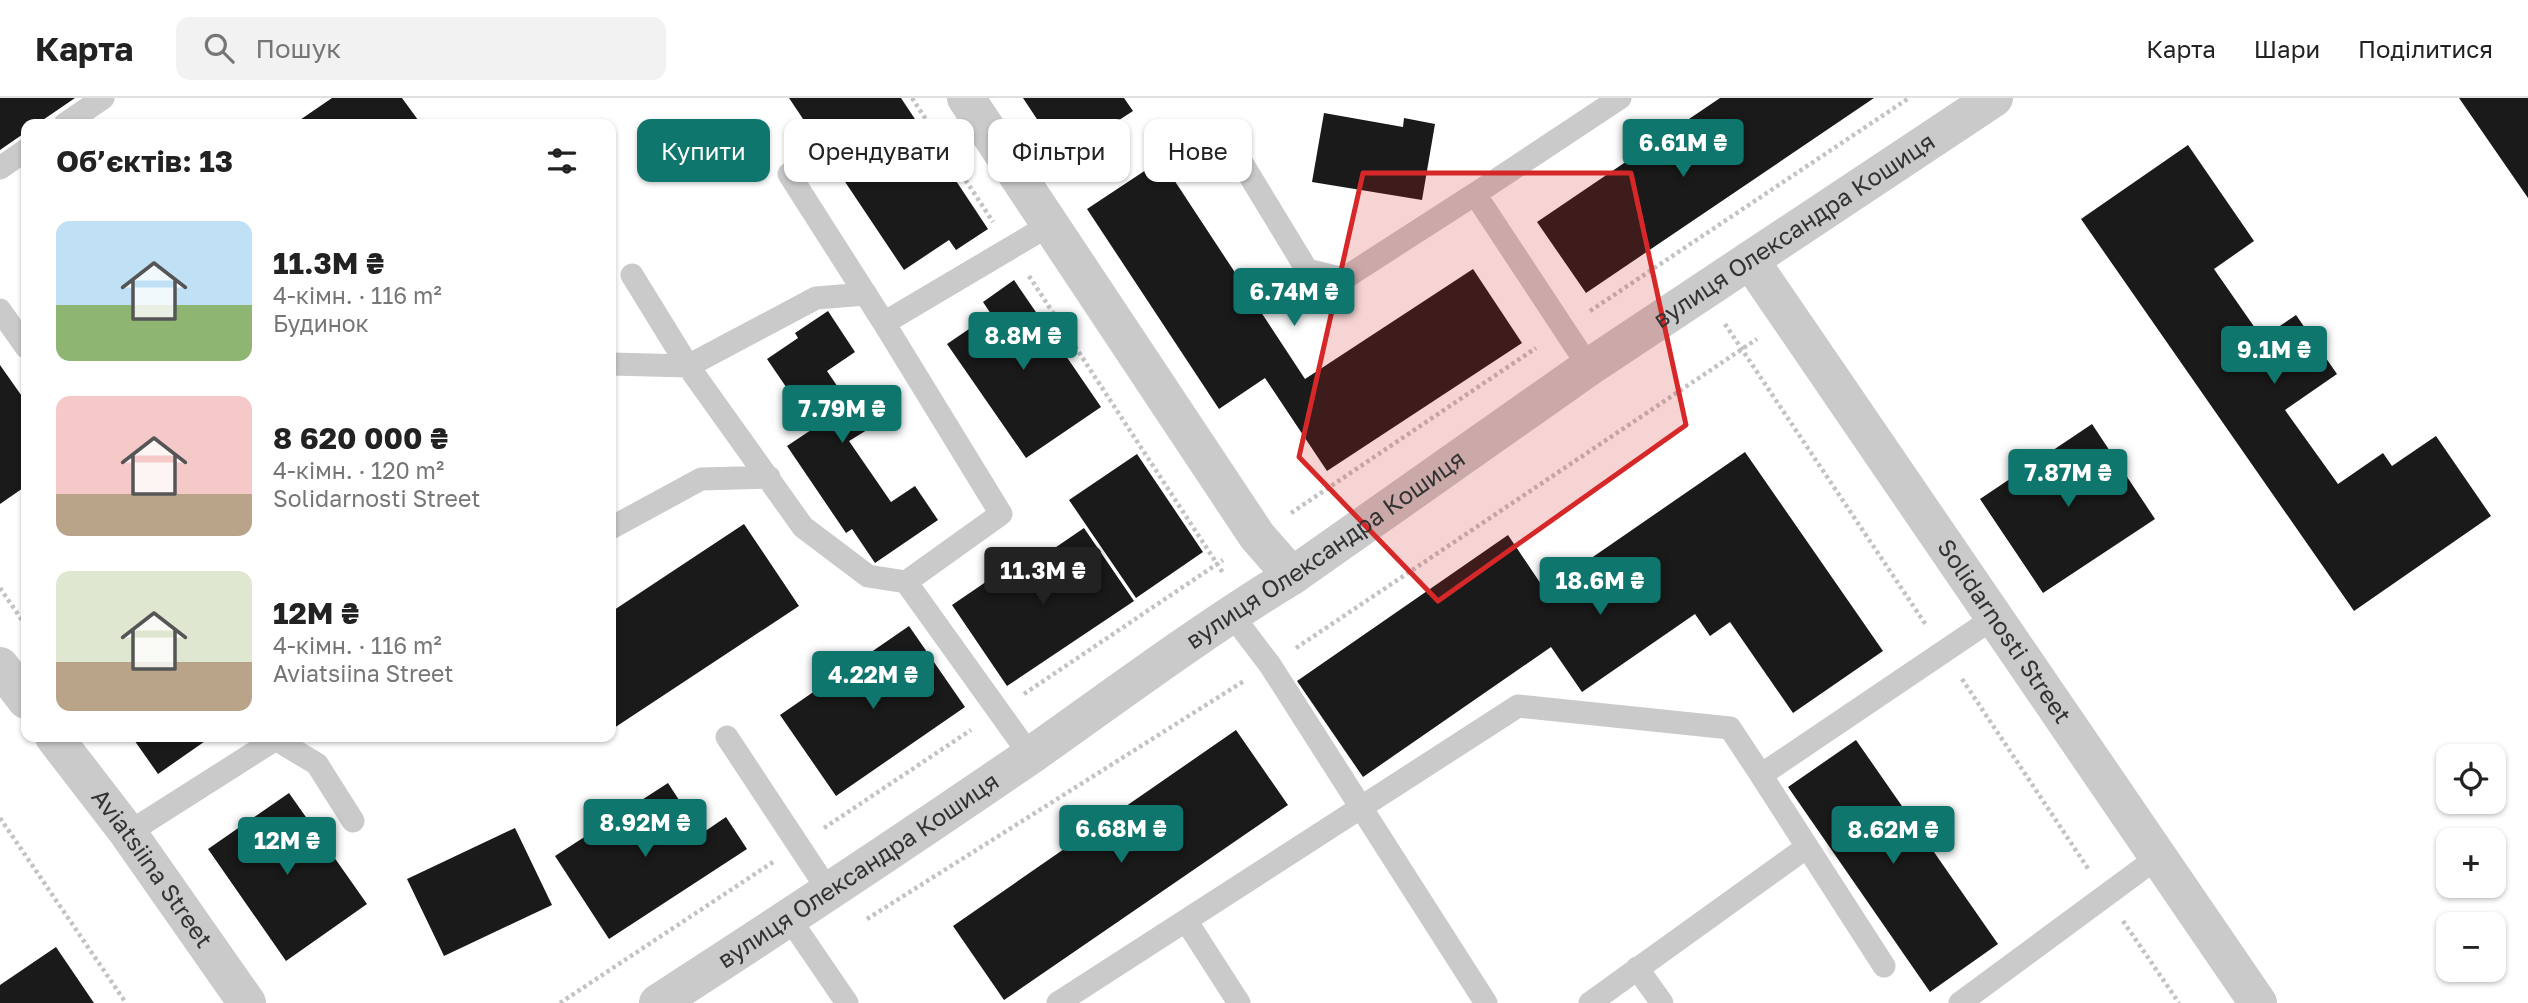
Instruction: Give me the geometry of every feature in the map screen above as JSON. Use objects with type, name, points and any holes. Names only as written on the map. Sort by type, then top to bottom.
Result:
[{"type":"street","points":[[967,98],[1256,536],[1292,576]]},
{"type":"street","name":"вулиця Олександра Кошиця","points":[[658,1003],[789,918],[1292,576],[1971,104]]},
{"type":"street","name":"Solidarnosti Street","points":[[1750,260],[2258,1003]]},
{"type":"street","points":[[0,666],[21,693]]},
{"type":"street","name":"Aviatsiina Street","points":[[58,742],[128,833],[247,1003]]},
{"type":"lane","points":[[72,119],[103,98]]},
{"type":"lane","points":[[1252,180],[1307,270],[1343,279],[1620,98]]},
{"type":"lane","points":[[0,168],[21,153]]},
{"type":"lane","points":[[632,275],[688,366],[803,527],[868,576],[906,582],[1001,514],[866,293],[794,182]]},
{"type":"lane","points":[[1475,194],[1589,367]]},
{"type":"lane","points":[[884,323],[1051,223]]},
{"type":"lane","points":[[616,364],[688,366],[816,298],[866,293]]},
{"type":"lane","points":[[0,310],[21,340]]},
{"type":"lane","points":[[616,525],[701,479],[769,477]]},
{"type":"lane","points":[[906,582],[1030,755]]},
{"type":"lane","points":[[1239,610],[1270,665],[1486,1003]]},
{"type":"lane","points":[[1761,775],[1995,617]]},
{"type":"lane","points":[[1058,1003],[1518,706],[1730,728],[1884,965]]},
{"type":"lane","points":[[727,737],[828,890]]},
{"type":"lane","points":[[128,833],[269,742]]},
{"type":"lane","points":[[281,742],[317,764],[353,821]]},
{"type":"lane","points":[[1590,1003],[1807,847]]},
{"type":"lane","points":[[1960,1003],[2158,857]]},
{"type":"lane","points":[[789,918],[847,1003]]},
{"type":"lane","points":[[1187,922],[1239,1003]]},
{"type":"lane","points":[[1637,968],[1661,1003]]},
{"type":"path","points":[[912,98],[1011,248],[1239,610]]},
{"type":"path","points":[[0,588],[21,619]]},
{"type":"path","points":[[0,818],[126,1003]]},
{"type":"highlighted area","points":[[1363,173],[1631,173],[1686,425],[1438,601],[1299,457]]},
{"type":"building","points":[[0,98],[75,98],[44,119],[21,119],[21,135],[0,150]]},
{"type":"building","points":[[332,98],[402,98],[417,119],[301,119]]},
{"type":"building","points":[[789,98],[901,98],[915,119],[803,119]]},
{"type":"building","points":[[1023,98],[1124,98],[1133,111],[1121,119],[1037,119]]},
{"type":"building","points":[[1720,98],[1874,98],[1586,293],[1537,222]]},
{"type":"building","points":[[2459,98],[2528,98],[2528,198]]},
{"type":"building","points":[[1324,113],[1403,127],[1404,118],[1435,124],[1422,200],[1312,182]]},
{"type":"building","points":[[2188,145],[2254,241],[2214,269],[2262,338],[2296,315],[2337,374],[2285,410],[2338,484],[2383,453],[2392,466],[2436,436],[2491,516],[2354,611],[2081,219]]},
{"type":"building","points":[[1144,171],[1144,182],[1175,182],[1305,379],[1473,269],[1522,343],[1327,471],[1265,378],[1219,409],[1087,209]]},
{"type":"building","points":[[845,182],[957,182],[988,229],[956,250],[949,240],[904,270]]},
{"type":"building","points":[[1014,280],[1101,407],[1026,458],[947,344],[991,314],[983,302]]},
{"type":"building","points":[[828,311],[855,352],[827,371],[867,430],[849,441],[891,502],[915,486],[938,520],[875,563],[852,529],[846,533],[787,446],[814,428],[767,359],[798,338],[795,333]]},
{"type":"building","points":[[0,365],[21,395],[21,489],[0,504]]},
{"type":"building","points":[[2092,424],[2155,519],[2043,593],[1980,499]]},
{"type":"building","points":[[1745,452],[1883,651],[1793,713],[1730,622],[1710,636],[1695,614],[1582,692],[1551,647],[1363,777],[1297,681],[1508,535],[1545,590]]},
{"type":"building","points":[[1137,454],[1203,552],[1136,598],[1069,500]]},
{"type":"building","points":[[744,524],[799,606],[616,727],[616,609]]},
{"type":"building","points":[[1084,528],[1134,601],[1007,686],[952,605],[999,573],[1005,582]]},
{"type":"building","points":[[909,626],[965,707],[836,796],[780,715]]},
{"type":"building","points":[[1236,730],[1288,805],[1004,1000],[953,926]]},
{"type":"building","points":[[1856,740],[1998,944],[1930,992],[1788,787]]},
{"type":"building","points":[[136,742],[204,742],[158,774]]},
{"type":"building","points":[[668,783],[701,834],[726,817],[747,849],[609,939],[555,856]]},
{"type":"building","points":[[289,793],[367,904],[286,961],[208,849]]},
{"type":"building","points":[[515,828],[552,905],[444,956],[407,879]]},
{"type":"building","points":[[56,947],[94,1003],[0,1003],[0,985]]}]
